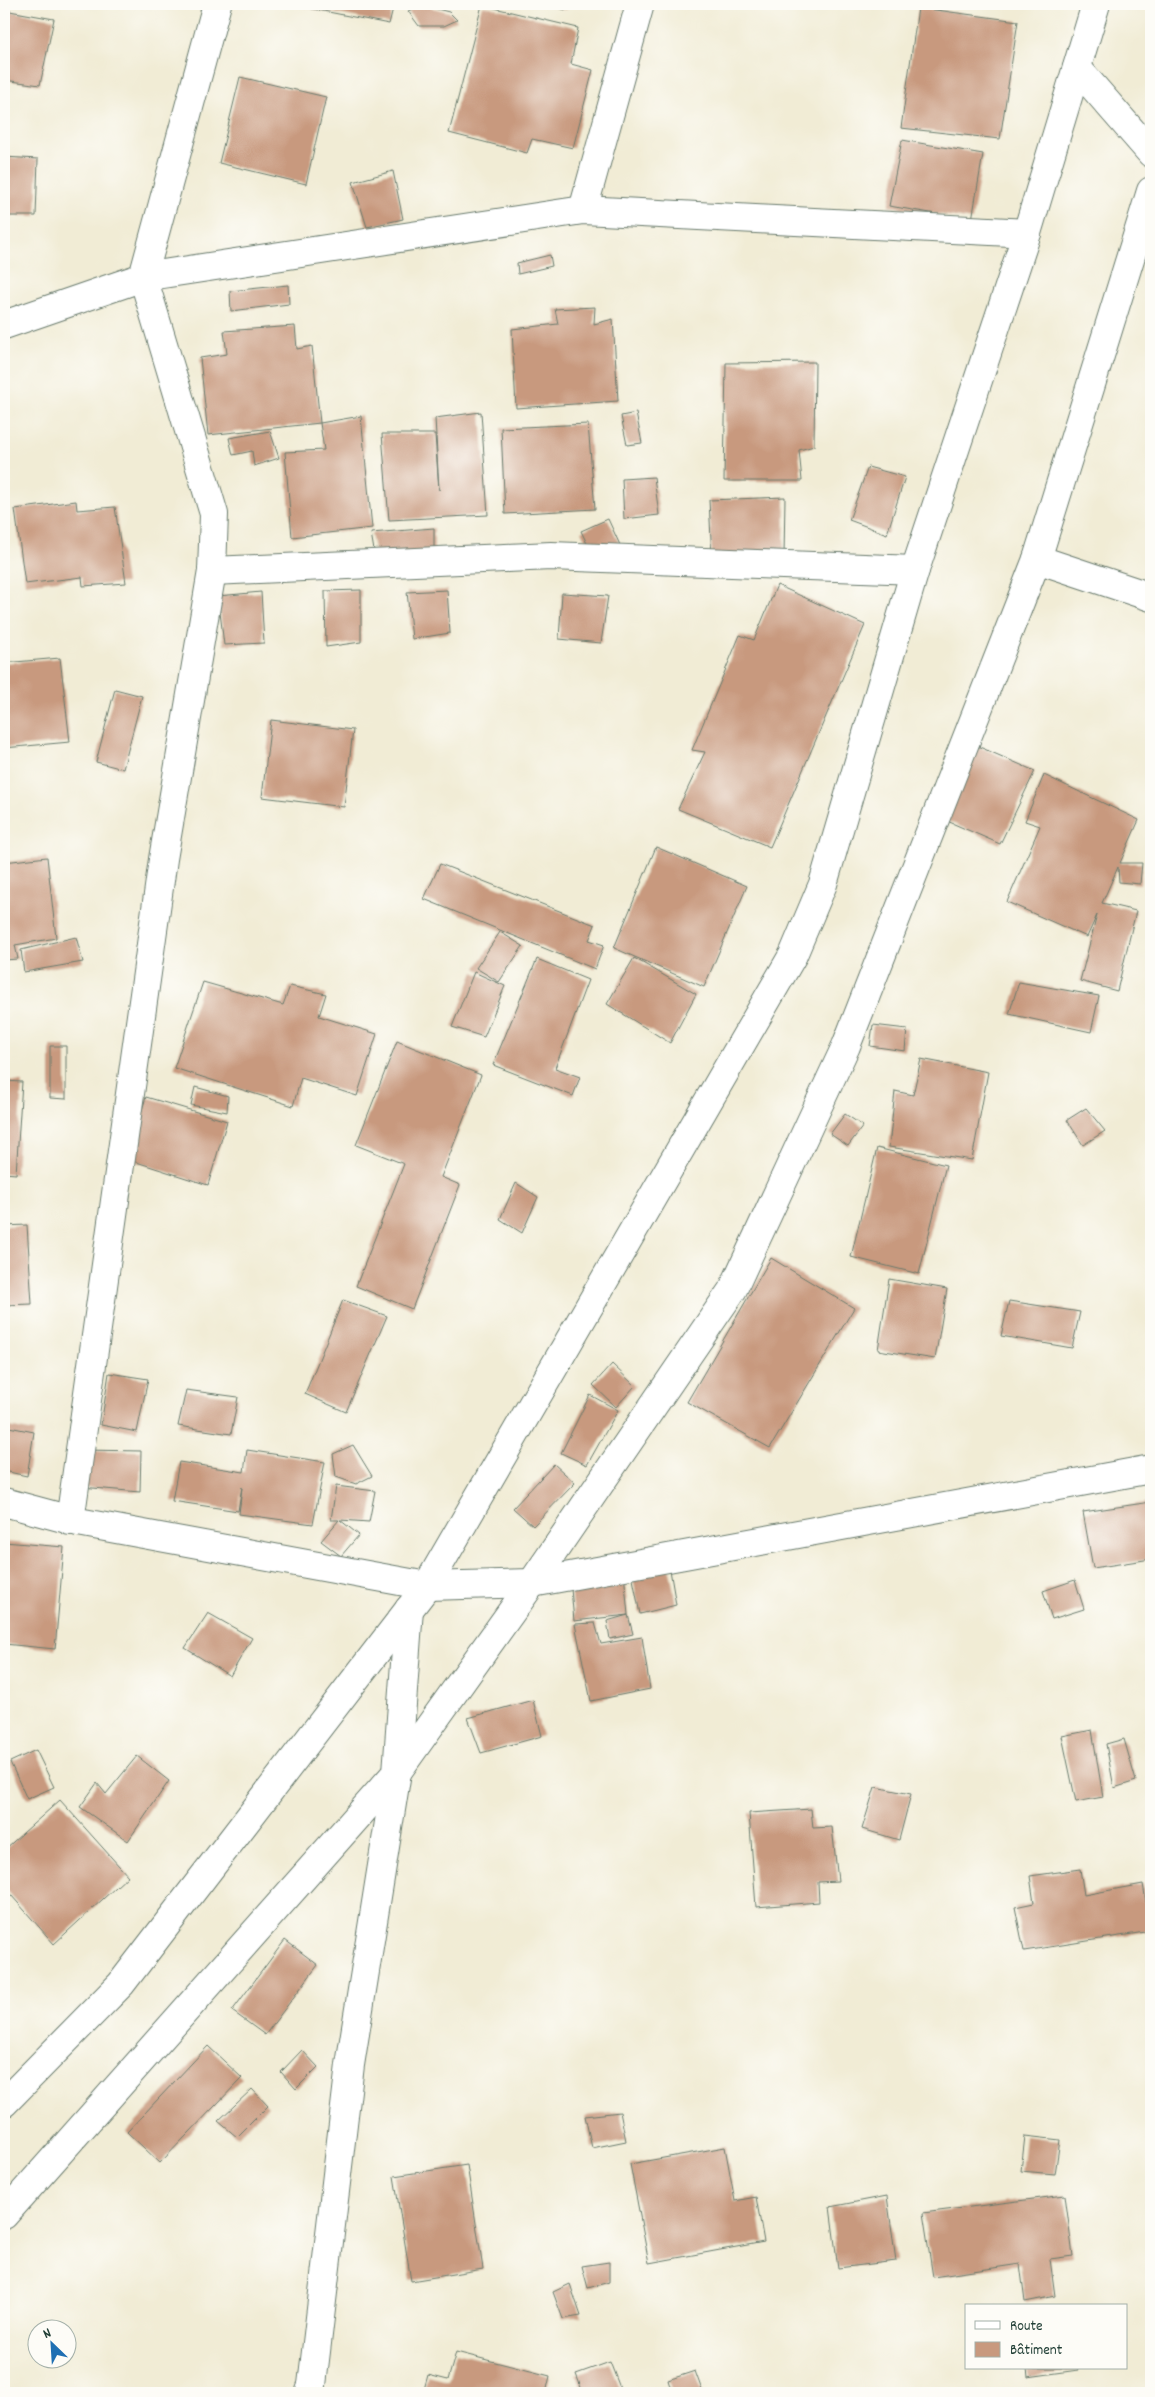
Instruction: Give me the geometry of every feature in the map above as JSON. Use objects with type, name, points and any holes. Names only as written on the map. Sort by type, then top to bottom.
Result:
[{"type":"main road","points":[[70,1521],[163,859],[212,571],[214,514],[142,277],[217,4]]},
{"type":"main road","points":[[583,210],[640,4]]},
{"type":"main road","points":[[4,2103],[121,1984],[427,1586],[792,955],[823,884],[916,570],[1027,232],[1096,4]]},
{"type":"main road","points":[[1076,68],[1151,153]]},
{"type":"main road","points":[[4,2215],[397,1772],[532,1583],[733,1289],[846,1046],[1037,559],[1151,192]]},
{"type":"main road","points":[[4,325],[142,277],[583,210],[1027,232]]},
{"type":"main road","points":[[212,571],[551,556],[916,570]]},
{"type":"main road","points":[[1037,559],[1151,597]]},
{"type":"main road","points":[[4,1502],[70,1521],[427,1586],[532,1583],[1151,1469]]},
{"type":"main road","points":[[308,2393],[312,2385],[350,2065],[397,1772],[408,1609]]},
{"type":"building","points":[[288,4],[394,4],[389,24]]},
{"type":"building","points":[[543,4],[567,4],[566,10]]},
{"type":"building","points":[[893,4],[948,4],[948,9],[928,9],[1018,21],[1000,139],[901,128],[918,8],[893,6]]},
{"type":"building","points":[[421,5],[449,12],[457,20],[444,26],[419,26],[408,11]]},
{"type":"building","points":[[482,5],[578,28],[571,64],[593,70],[573,148],[532,139],[527,153],[449,133]]},
{"type":"building","points":[[4,10],[54,19],[40,85],[4,80]]},
{"type":"building","points":[[240,77],[326,97],[306,184],[219,163]]},
{"type":"building","points":[[902,140],[983,154],[972,220],[889,206]]},
{"type":"building","points":[[4,157],[38,159],[36,216],[4,216]]},
{"type":"building","points":[[393,171],[403,219],[367,227],[353,182]]},
{"type":"building","points":[[550,255],[552,266],[518,274],[517,263]]},
{"type":"building","points":[[288,285],[289,304],[231,311],[230,291]]},
{"type":"building","points":[[595,307],[594,324],[613,319],[618,401],[516,408],[512,329],[558,324],[555,309]]},
{"type":"building","points":[[295,326],[297,349],[312,346],[320,423],[208,435],[200,358],[227,354],[224,331]]},
{"type":"building","points":[[815,362],[814,446],[799,450],[802,481],[724,481],[726,363]]},
{"type":"building","points":[[481,412],[488,515],[389,520],[382,434],[435,434],[439,490],[435,418]]},
{"type":"building","points":[[636,413],[642,443],[627,445],[621,416]]},
{"type":"building","points":[[361,416],[372,528],[292,537],[285,452],[324,450],[320,423]]},
{"type":"building","points":[[588,424],[595,509],[505,514],[501,428]]},
{"type":"building","points":[[270,431],[279,458],[254,466],[252,451],[233,455],[229,438]]},
{"type":"building","points":[[868,467],[905,477],[887,534],[849,520]]},
{"type":"building","points":[[654,477],[659,515],[624,519],[622,479]]},
{"type":"building","points":[[785,497],[784,557],[712,559],[709,500]]},
{"type":"building","points":[[76,501],[77,510],[115,507],[126,583],[83,586],[82,577],[25,584],[15,509]]},
{"type":"building","points":[[608,519],[620,545],[594,558],[581,531]]},
{"type":"building","points":[[434,528],[434,556],[376,562],[371,533]]},
{"type":"building","points":[[777,585],[865,625],[770,847],[678,809],[705,752],[692,750],[740,635],[754,640]]},
{"type":"building","points":[[361,590],[361,642],[326,647],[325,591]]},
{"type":"building","points":[[447,590],[450,633],[412,639],[407,592]]},
{"type":"building","points":[[261,592],[264,643],[224,645],[218,596]]},
{"type":"building","points":[[562,593],[608,596],[601,643],[559,639]]},
{"type":"building","points":[[60,658],[70,742],[4,748],[4,663]]},
{"type":"building","points":[[115,689],[142,696],[123,769],[96,762]]},
{"type":"building","points":[[271,720],[353,730],[344,807],[262,797]]},
{"type":"building","points":[[968,742],[1035,771],[1000,844],[938,817]]},
{"type":"building","points":[[1044,775],[1139,820],[1120,863],[1142,863],[1140,884],[1119,882],[1118,867],[1102,903],[1136,911],[1117,991],[1080,981],[1097,915],[1087,937],[1007,902],[1040,826],[1025,821]]},
{"type":"building","points":[[656,847],[747,886],[704,987],[614,948]]},
{"type":"building","points":[[47,857],[56,938],[15,945],[18,959],[4,960],[4,862]]},
{"type":"building","points":[[440,864],[595,925],[589,940],[604,945],[595,969],[424,899]]},
{"type":"building","points":[[500,932],[523,946],[499,982],[476,968]]},
{"type":"building","points":[[76,937],[83,962],[24,972],[21,950]]},
{"type":"building","points":[[634,958],[696,994],[670,1043],[607,1004]]},
{"type":"building","points":[[537,959],[588,980],[555,1068],[580,1077],[573,1096],[493,1065]]},
{"type":"building","points":[[474,972],[505,986],[484,1037],[452,1027]]},
{"type":"building","points":[[203,982],[283,1005],[290,986],[326,994],[319,1016],[377,1034],[357,1096],[301,1078],[293,1106],[174,1068]]},
{"type":"building","points":[[1019,982],[1099,996],[1091,1032],[1009,1014]]},
{"type":"building","points":[[873,1025],[907,1029],[905,1051],[870,1046]]},
{"type":"building","points":[[397,1041],[481,1075],[441,1177],[460,1185],[412,1309],[356,1286],[404,1164],[356,1145]]},
{"type":"building","points":[[50,1046],[66,1046],[66,1099],[50,1098]]},
{"type":"building","points":[[921,1059],[988,1072],[972,1160],[889,1147],[895,1091],[913,1095]]},
{"type":"building","points":[[4,1081],[22,1082],[16,1174],[4,1173]]},
{"type":"building","points":[[195,1087],[228,1096],[227,1112],[191,1105]]},
{"type":"building","points":[[146,1097],[227,1121],[208,1185],[127,1159]]},
{"type":"building","points":[[1086,1108],[1105,1131],[1083,1145],[1067,1120]]},
{"type":"building","points":[[845,1114],[863,1126],[848,1146],[830,1134]]},
{"type":"building","points":[[877,1148],[946,1165],[919,1274],[851,1257]]},
{"type":"building","points":[[516,1183],[538,1197],[522,1233],[500,1219]]},
{"type":"building","points":[[27,1225],[32,1304],[4,1305],[4,1226]]},
{"type":"building","points":[[771,1258],[854,1308],[770,1448],[687,1402]]},
{"type":"building","points":[[889,1279],[947,1289],[935,1359],[878,1350]]},
{"type":"building","points":[[343,1300],[387,1316],[346,1412],[305,1394]]},
{"type":"building","points":[[1009,1301],[1080,1312],[1072,1348],[1001,1336]]},
{"type":"building","points":[[612,1364],[635,1386],[616,1407],[593,1385]]},
{"type":"building","points":[[109,1373],[148,1379],[137,1432],[101,1425]]},
{"type":"building","points":[[186,1390],[238,1397],[231,1434],[178,1426]]},
{"type":"building","points":[[590,1395],[618,1410],[587,1465],[561,1453]]},
{"type":"building","points":[[4,1426],[34,1432],[27,1476],[4,1471]]},
{"type":"building","points":[[353,1445],[372,1476],[356,1484],[336,1477],[333,1454]]},
{"type":"building","points":[[84,1450],[141,1451],[140,1492],[81,1487]]},
{"type":"building","points":[[247,1450],[325,1462],[313,1524],[239,1514],[242,1487],[238,1511],[172,1501],[179,1462],[244,1472]]},
{"type":"building","points":[[554,1464],[575,1483],[533,1526],[513,1508]]},
{"type":"building","points":[[336,1486],[375,1491],[369,1522],[340,1520],[359,1535],[341,1556],[321,1541],[339,1520],[331,1520]]},
{"type":"building","points":[[1151,1502],[1151,1559],[1093,1568],[1083,1512]]},
{"type":"building","points":[[4,1542],[64,1547],[55,1649],[4,1644]]},
{"type":"building","points":[[669,1564],[676,1605],[640,1614],[631,1569]]},
{"type":"building","points":[[624,1573],[628,1615],[574,1621],[570,1578]]},
{"type":"building","points":[[1075,1580],[1084,1609],[1052,1619],[1043,1591]]},
{"type":"building","points":[[208,1613],[252,1638],[230,1676],[185,1648]]},
{"type":"building","points":[[628,1615],[633,1634],[610,1639],[607,1621]]},
{"type":"building","points":[[595,1623],[601,1644],[642,1637],[650,1689],[591,1701],[575,1624]]},
{"type":"building","points":[[533,1700],[542,1736],[481,1753],[468,1718]]},
{"type":"building","points":[[1092,1730],[1103,1797],[1076,1802],[1062,1736]]},
{"type":"building","points":[[1124,1739],[1136,1781],[1114,1788],[1106,1744]]},
{"type":"building","points":[[36,1750],[54,1787],[27,1799],[10,1762]]},
{"type":"building","points":[[137,1756],[169,1781],[128,1841],[80,1807],[97,1783],[106,1794]]},
{"type":"building","points":[[875,1787],[911,1794],[899,1840],[862,1829]]},
{"type":"building","points":[[60,1800],[128,1876],[54,1944],[4,1887],[4,1850]]},
{"type":"building","points":[[811,1809],[813,1828],[832,1827],[838,1881],[818,1882],[819,1902],[756,1907],[749,1813]]},
{"type":"building","points":[[1080,1869],[1084,1895],[1143,1884],[1151,1931],[1024,1951],[1015,1907],[1034,1903],[1030,1876]]},
{"type":"building","points":[[285,1940],[318,1965],[265,2035],[232,2011]]},
{"type":"building","points":[[208,2046],[242,2078],[160,2163],[127,2132]]},
{"type":"building","points":[[302,2050],[318,2067],[296,2089],[281,2072]]},
{"type":"building","points":[[252,2089],[268,2106],[237,2137],[218,2121]]},
{"type":"building","points":[[620,2112],[626,2141],[592,2148],[585,2116]]},
{"type":"building","points":[[1025,2136],[1060,2140],[1055,2174],[1021,2171]]},
{"type":"building","points":[[725,2147],[735,2201],[756,2197],[764,2242],[649,2263],[630,2164]]},
{"type":"building","points":[[467,2165],[483,2269],[411,2281],[394,2176]]},
{"type":"building","points":[[1065,2195],[1073,2256],[1050,2259],[1055,2296],[1025,2302],[1020,2264],[933,2277],[923,2213]]},
{"type":"building","points":[[887,2196],[896,2261],[838,2268],[830,2207]]},
{"type":"building","points":[[609,2262],[609,2282],[588,2288],[582,2266]]},
{"type":"building","points":[[570,2284],[581,2316],[563,2319],[553,2292]]},
{"type":"building","points":[[456,2352],[550,2376],[546,2393],[423,2393],[428,2375],[448,2380]]},
{"type":"building","points":[[610,2362],[622,2393],[583,2393],[576,2374]]},
{"type":"building","points":[[1027,2370],[1078,2370],[1028,2377]]},
{"type":"building","points":[[695,2371],[703,2393],[672,2393],[668,2380]]}]
